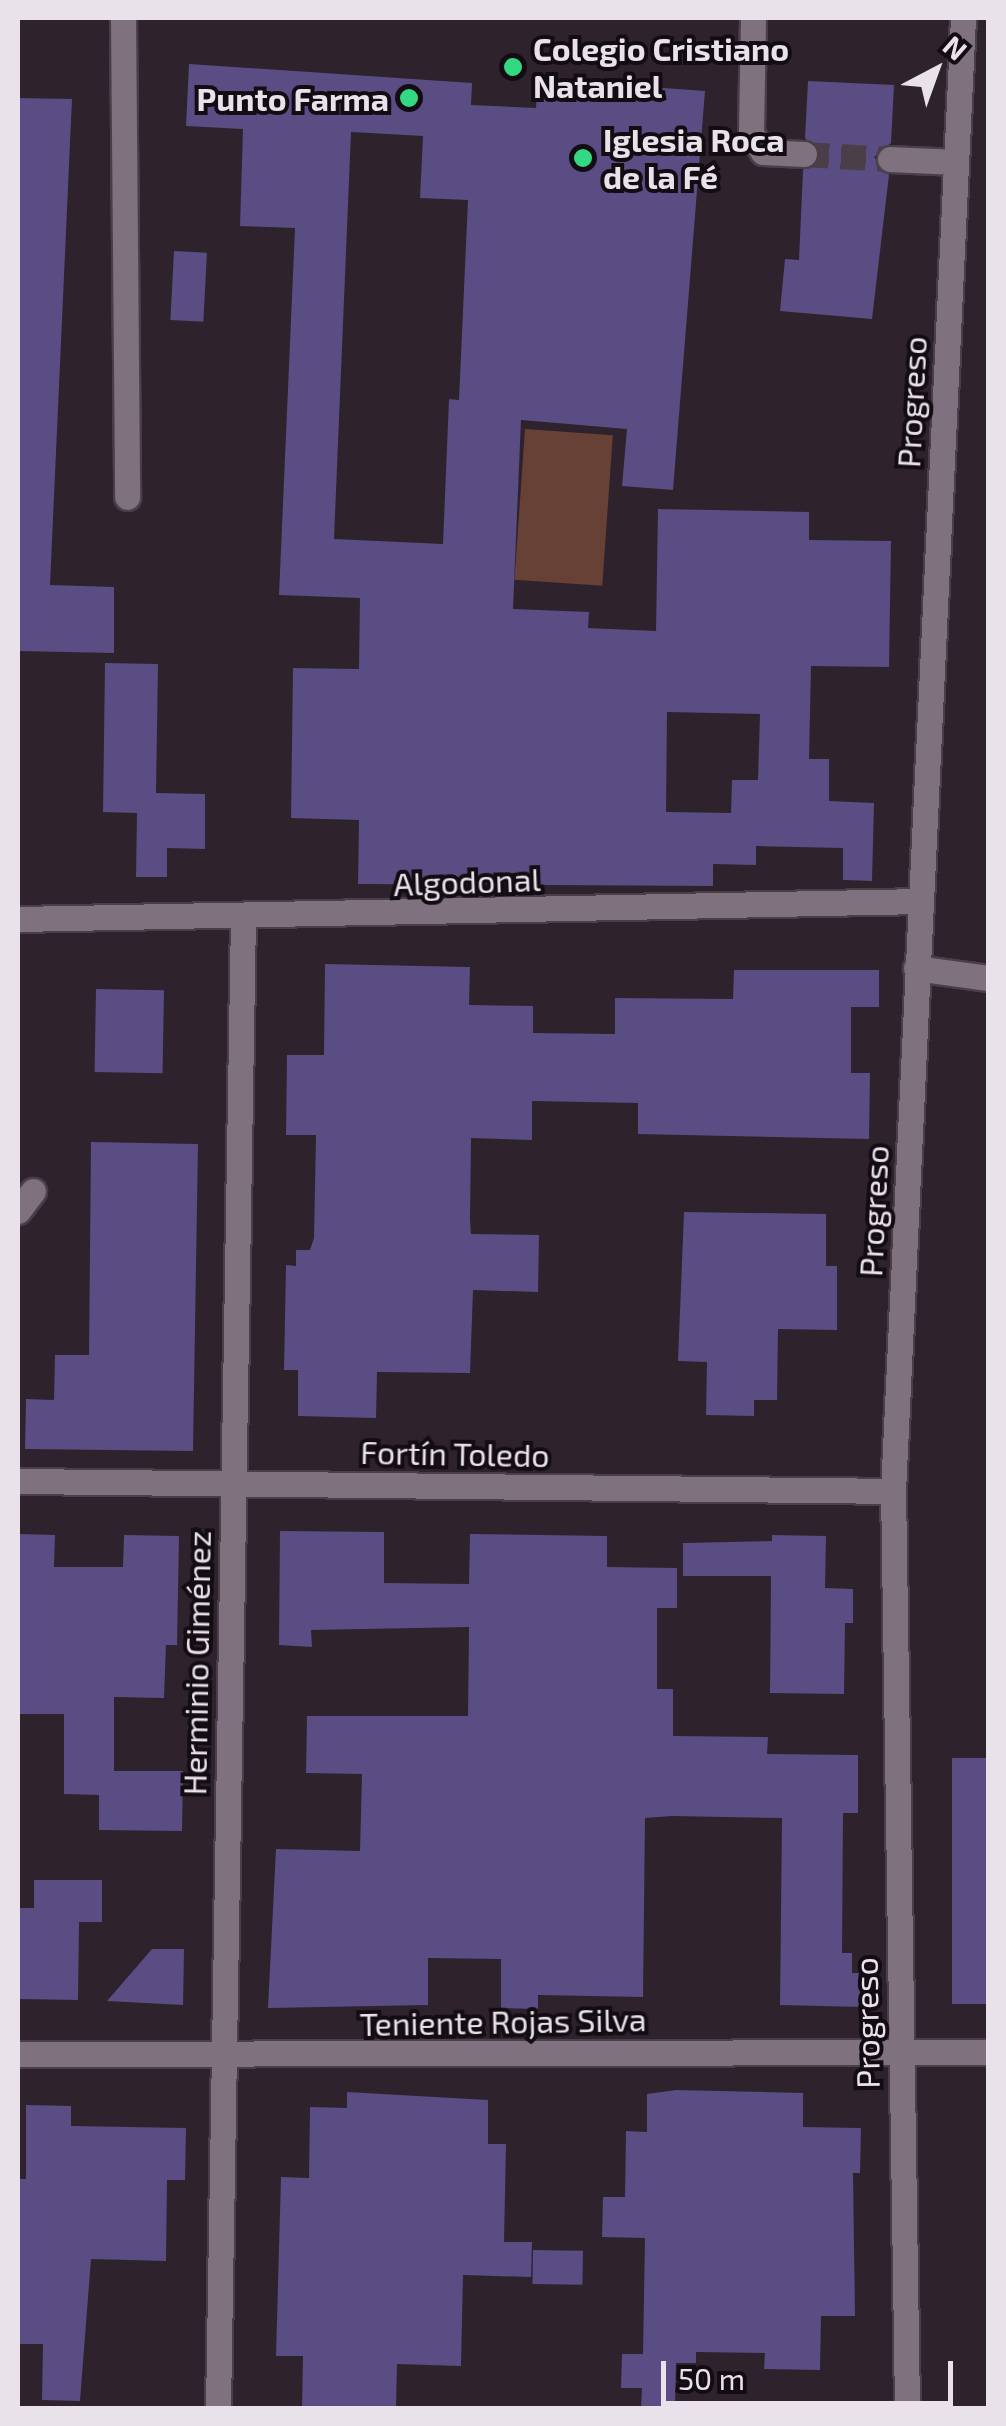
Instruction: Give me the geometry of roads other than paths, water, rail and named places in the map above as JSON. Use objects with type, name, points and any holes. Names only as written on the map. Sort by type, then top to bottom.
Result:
[{"type":"street","points":[[123,18],[127,497]]},
{"type":"street","points":[[753,18],[751,133],[762,152],[804,154]]},
{"type":"street","name":"Progreso","points":[[906,2408],[892,1491],[963,18]]},
{"type":"street","points":[[961,50],[988,55]]},
{"type":"street","points":[[890,159],[956,162]]},
{"type":"street","name":"Algodonal","points":[[18,920],[243,920],[919,900]]},
{"type":"street","name":"Herminio Giménez","points":[[218,2408],[243,920]]},
{"type":"street","points":[[916,968],[988,978]]},
{"type":"street","name":"Fortín Toledo","points":[[18,1481],[892,1491]]},
{"type":"street","name":"Teniente Rojas Silva","points":[[18,2054],[988,2052]]},
{"type":"tunnel","points":[[804,154],[890,159]]},
{"type":"place","name":"Colegio Cristiano Nataniel","points":[[513,67]]},
{"type":"place","name":"Punto Farma","points":[[409,98]]},
{"type":"place","name":"Iglesia Roca de la Fé","points":[[583,158]]}]
